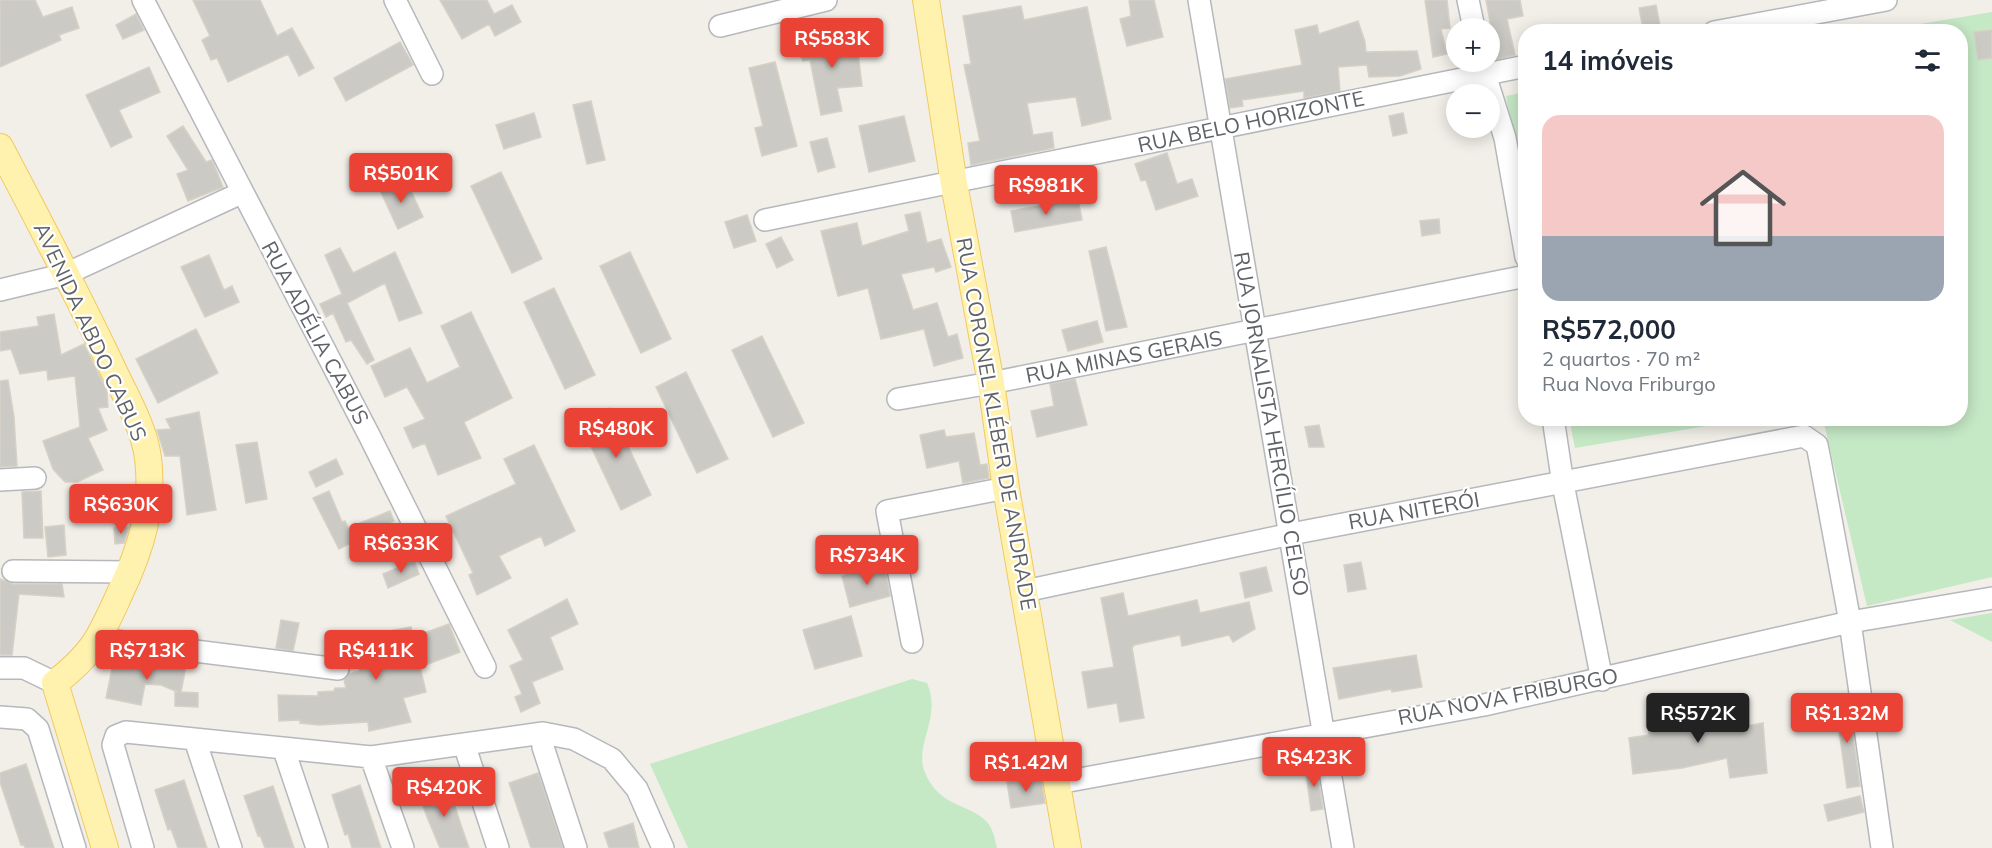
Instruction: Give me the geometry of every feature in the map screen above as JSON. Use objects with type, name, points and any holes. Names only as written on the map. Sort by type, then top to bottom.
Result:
[{"type":"main road","name":"RUA CORONEL KLÉBER DE ANDRADE","points":[[926,0],[954,184],[991,383],[1006,488],[1068,848]]},
{"type":"main road","name":"AVENIDA ABDO CABUS","points":[[0,147],[66,274],[124,394],[148,456],[149,516],[130,572],[99,639],[82,663],[55,683]]},
{"type":"main road","points":[[55,683],[105,848]]},
{"type":"street","name":"RUA ADÉLIA CABUS","points":[[143,0],[241,193],[369,435],[485,667]]},
{"type":"street","points":[[395,0],[432,74]]},
{"type":"street","points":[[720,26],[825,0]]},
{"type":"street","name":"RUA JORNALISTA HERCÍLIO CELSO","points":[[1199,0],[1219,128],[1257,330],[1291,534],[1321,733],[1343,848]]},
{"type":"street","points":[[1468,0],[1472,18]]},
{"type":"street","points":[[1757,24],[1886,0]]},
{"type":"street","name":"RUA BELO HORIZONTE","points":[[1500,67],[1518,66]]},
{"type":"street","name":"RUA BELO HORIZONTE","points":[[765,220],[954,184],[1219,128],[1464,72]]},
{"type":"street","points":[[1483,72],[1505,138],[1518,212]]},
{"type":"street","points":[[0,290],[66,274],[241,193]]},
{"type":"street","name":"RUA MINAS GERAIS","points":[[898,399],[991,383],[1518,278]]},
{"type":"street","points":[[1554,426],[1563,484],[1602,680]]},
{"type":"street","name":"RUA NITERÓI","points":[[1025,591],[1291,534],[1563,484],[1804,436],[1817,445],[1850,622]]},
{"type":"street","points":[[0,480],[35,478]]},
{"type":"street","points":[[912,642],[886,511],[1006,488]]},
{"type":"street","points":[[13,572],[130,572]]},
{"type":"street","name":"RUA NOVA FRIBURGO","points":[[1058,783],[1321,733],[1484,705],[1850,622],[1992,598]]},
{"type":"street","points":[[1850,622],[1882,848]]},
{"type":"street","points":[[99,639],[338,669]]},
{"type":"street","points":[[0,668],[24,668],[55,683]]},
{"type":"street","points":[[0,717],[27,719],[38,729],[75,848]]},
{"type":"street","points":[[143,848],[112,746],[116,735],[126,732],[284,750],[371,757],[543,733],[574,739],[612,759],[637,789],[663,848]]},
{"type":"street","points":[[543,733],[543,747],[576,848]]},
{"type":"street","points":[[195,740],[231,848]]},
{"type":"street","points":[[464,744],[498,848]]},
{"type":"street","points":[[284,750],[317,848]]},
{"type":"street","points":[[371,757],[403,848]]},
{"type":"green space","points":[[1992,12],[1992,577],[1867,606],[1825,426],[1968,426],[1968,24],[1920,24]]},
{"type":"green space","points":[[1518,93],[1518,159],[1506,96]]},
{"type":"green space","points":[[1571,426],[1706,426],[1575,448]]},
{"type":"green space","points":[[1992,613],[1992,642],[1950,620]]},
{"type":"green space","points":[[912,679],[927,683],[931,696],[932,707],[922,760],[930,782],[945,798],[987,822],[997,848],[688,848],[650,764]]},
{"type":"building","points":[[0,0],[35,0],[43,17],[72,7],[79,28],[59,35],[61,40],[0,67]]},
{"type":"building","points":[[193,0],[260,0],[277,36],[292,28],[314,68],[299,76],[288,54],[228,82],[217,58],[211,60],[202,40],[210,36]]},
{"type":"building","points":[[440,0],[487,0],[494,14],[512,5],[521,22],[495,36],[489,24],[462,39]]},
{"type":"building","points":[[1129,0],[1154,0],[1163,37],[1127,46],[1120,19],[1131,16]]},
{"type":"building","points":[[1425,0],[1447,0],[1449,18],[1446,18],[1446,28],[1441,29],[1446,54],[1433,57]]},
{"type":"building","points":[[1486,0],[1520,0],[1523,16],[1507,19],[1515,55],[1500,58],[1500,18],[1489,18]]},
{"type":"building","points":[[1656,5],[1660,24],[1642,24],[1639,8]]},
{"type":"building","points":[[1021,6],[1024,20],[1087,7],[1111,119],[1082,126],[1076,97],[1027,103],[1033,135],[1052,132],[1054,148],[971,165],[968,143],[980,141],[964,65],[971,64],[963,16]]},
{"type":"building","points":[[136,14],[144,30],[123,39],[116,25]]},
{"type":"building","points":[[1358,21],[1366,52],[1417,51],[1421,69],[1400,76],[1369,77],[1367,65],[1338,67],[1340,91],[1304,98],[1304,91],[1242,100],[1243,106],[1230,108],[1225,79],[1302,65],[1295,30],[1317,25],[1319,34]]},
{"type":"building","points":[[1992,30],[1992,58],[1978,60],[1974,32]]},
{"type":"building","points":[[856,36],[862,86],[837,88],[842,111],[821,115],[810,60],[803,61],[795,44]]},
{"type":"building","points":[[400,42],[413,65],[346,101],[334,78]]},
{"type":"building","points":[[775,62],[797,146],[762,156],[755,128],[763,126],[749,68]]},
{"type":"building","points":[[149,67],[160,92],[119,110],[132,137],[111,147],[86,95]]},
{"type":"building","points":[[591,101],[605,160],[587,164],[573,105]]},
{"type":"building","points":[[534,113],[541,137],[504,149],[496,125]]},
{"type":"building","points":[[1403,113],[1407,133],[1393,136],[1389,116]]},
{"type":"building","points":[[904,116],[915,161],[869,172],[859,126]]},
{"type":"building","points":[[183,126],[206,162],[212,160],[223,187],[188,201],[177,174],[188,170],[167,136]]},
{"type":"building","points":[[827,138],[835,167],[818,172],[810,142]]},
{"type":"building","points":[[1167,153],[1177,184],[1192,179],[1198,196],[1156,210],[1146,180],[1141,181],[1135,164]]},
{"type":"building","points":[[501,172],[542,259],[512,273],[471,186]]},
{"type":"building","points":[[405,178],[423,217],[398,229],[380,190]]},
{"type":"building","points":[[1078,199],[1082,220],[1015,232],[1011,211]]},
{"type":"building","points":[[920,212],[927,243],[941,239],[951,267],[936,272],[934,267],[901,274],[913,310],[937,303],[948,337],[957,334],[963,358],[934,366],[924,329],[881,339],[868,288],[838,296],[821,231],[857,223],[862,246],[909,231],[905,215]]},
{"type":"building","points":[[747,215],[756,241],[734,248],[725,222]]},
{"type":"building","points":[[1439,219],[1440,233],[1422,236],[1420,221]]},
{"type":"building","points":[[781,237],[793,260],[777,268],[766,244]]},
{"type":"building","points":[[1106,247],[1127,327],[1106,331],[1089,251]]},
{"type":"building","points":[[340,248],[353,273],[395,252],[422,313],[399,321],[385,283],[347,303],[374,360],[367,364],[351,340],[346,342],[333,313],[326,317],[320,304],[342,294],[325,255]]},
{"type":"building","points":[[630,252],[671,339],[641,353],[600,266]]},
{"type":"building","points":[[209,255],[224,290],[232,286],[239,302],[205,317],[181,267]]},
{"type":"building","points":[[554,288],[595,375],[565,389],[524,302]]},
{"type":"building","points":[[471,312],[512,398],[464,422],[481,458],[438,475],[425,443],[413,448],[404,428],[425,419],[407,387],[385,397],[371,366],[410,348],[427,383],[460,367],[441,326]]},
{"type":"building","points":[[54,314],[61,355],[84,344],[107,391],[108,407],[98,408],[107,430],[88,438],[103,470],[77,482],[65,482],[53,469],[43,441],[80,427],[75,376],[48,380],[47,370],[20,374],[11,349],[0,351],[0,332],[39,326],[37,317]]},
{"type":"building","points":[[1097,321],[1103,342],[1068,351],[1062,330]]},
{"type":"building","points":[[196,329],[218,373],[158,403],[136,359]]},
{"type":"building","points":[[762,336],[804,423],[773,437],[732,350]]},
{"type":"building","points":[[686,372],[728,459],[697,473],[656,387]]},
{"type":"building","points":[[1075,379],[1087,425],[1037,437],[1031,411],[1054,406],[1050,384]]},
{"type":"building","points":[[8,380],[14,417],[17,466],[0,467],[0,381]]},
{"type":"building","points":[[610,408],[651,495],[621,510],[580,423]]},
{"type":"building","points":[[199,412],[216,510],[187,515],[180,456],[165,456],[157,430],[171,429],[166,419]]},
{"type":"building","points":[[1319,425],[1324,447],[1309,447],[1305,427]]},
{"type":"building","points":[[944,430],[946,437],[974,433],[980,465],[987,464],[989,478],[963,483],[959,461],[927,468],[920,435]]},
{"type":"building","points":[[257,442],[267,499],[246,503],[236,445]]},
{"type":"building","points":[[534,445],[575,531],[545,546],[541,536],[499,556],[511,578],[477,595],[469,575],[473,573],[446,516],[516,484],[504,459]]},
{"type":"building","points":[[336,459],[343,474],[316,487],[309,472]]},
{"type":"building","points":[[41,491],[43,538],[24,538],[22,492]]},
{"type":"building","points":[[329,491],[342,522],[345,521],[348,528],[390,511],[394,521],[339,549],[313,498]]},
{"type":"building","points":[[64,525],[66,555],[48,557],[45,527]]},
{"type":"building","points":[[129,527],[124,543],[115,544],[114,528]]},
{"type":"building","points":[[414,561],[419,574],[388,588],[383,574]]},
{"type":"building","points":[[1361,562],[1366,589],[1348,592],[1344,565]]},
{"type":"building","points":[[884,564],[890,596],[850,607],[842,576]]},
{"type":"building","points":[[1266,567],[1272,591],[1245,598],[1240,573]]},
{"type":"building","points":[[0,579],[13,584],[62,584],[64,597],[19,594],[12,655],[0,655]]},
{"type":"building","points":[[1123,593],[1128,616],[1197,600],[1200,613],[1249,602],[1255,629],[1233,642],[1229,635],[1182,646],[1180,635],[1134,645],[1132,648],[1144,718],[1120,722],[1117,703],[1088,708],[1082,672],[1114,667],[1101,598]]},
{"type":"building","points":[[567,599],[578,624],[550,637],[563,669],[532,682],[540,703],[521,712],[515,697],[522,694],[510,666],[523,660],[508,630]]},
{"type":"building","points":[[851,616],[862,656],[815,669],[803,630]]},
{"type":"building","points":[[281,620],[299,623],[293,651],[276,648]]},
{"type":"building","points":[[449,624],[460,652],[420,667],[426,692],[403,698],[411,722],[369,731],[368,722],[319,725],[300,723],[300,720],[279,721],[278,695],[318,696],[318,692],[346,688],[344,680],[349,674],[360,671],[353,638],[411,627],[413,637]]},
{"type":"building","points":[[115,654],[132,656],[130,663],[186,666],[181,692],[198,693],[198,707],[175,706],[175,692],[178,692],[161,685],[145,684],[141,705],[106,698]]},
{"type":"building","points":[[1416,655],[1422,687],[1392,692],[1391,689],[1339,699],[1333,668]]},
{"type":"building","points":[[1848,699],[1860,786],[1847,788],[1835,701]]},
{"type":"building","points":[[1718,706],[1721,731],[1763,723],[1767,773],[1730,778],[1727,758],[1682,768],[1633,774],[1629,738],[1649,735],[1647,714]]},
{"type":"building","points":[[26,764],[54,848],[25,848],[24,844],[21,845],[0,782],[0,773]]},
{"type":"building","points":[[1316,764],[1323,809],[1311,811],[1305,765]]},
{"type":"building","points":[[538,773],[563,848],[531,848],[509,783]]},
{"type":"building","points":[[1041,778],[1045,803],[1011,808],[1007,782]]},
{"type":"building","points":[[184,780],[207,848],[178,848],[171,829],[168,830],[155,790]]},
{"type":"building","points":[[360,785],[381,848],[352,848],[348,834],[345,835],[332,795]]},
{"type":"building","points":[[448,785],[469,848],[440,848],[419,795]]},
{"type":"building","points":[[273,786],[294,848],[265,848],[260,835],[258,836],[244,796]]},
{"type":"building","points":[[1860,796],[1864,812],[1828,821],[1824,805]]},
{"type":"building","points":[[633,823],[639,848],[609,848],[604,833]]}]
